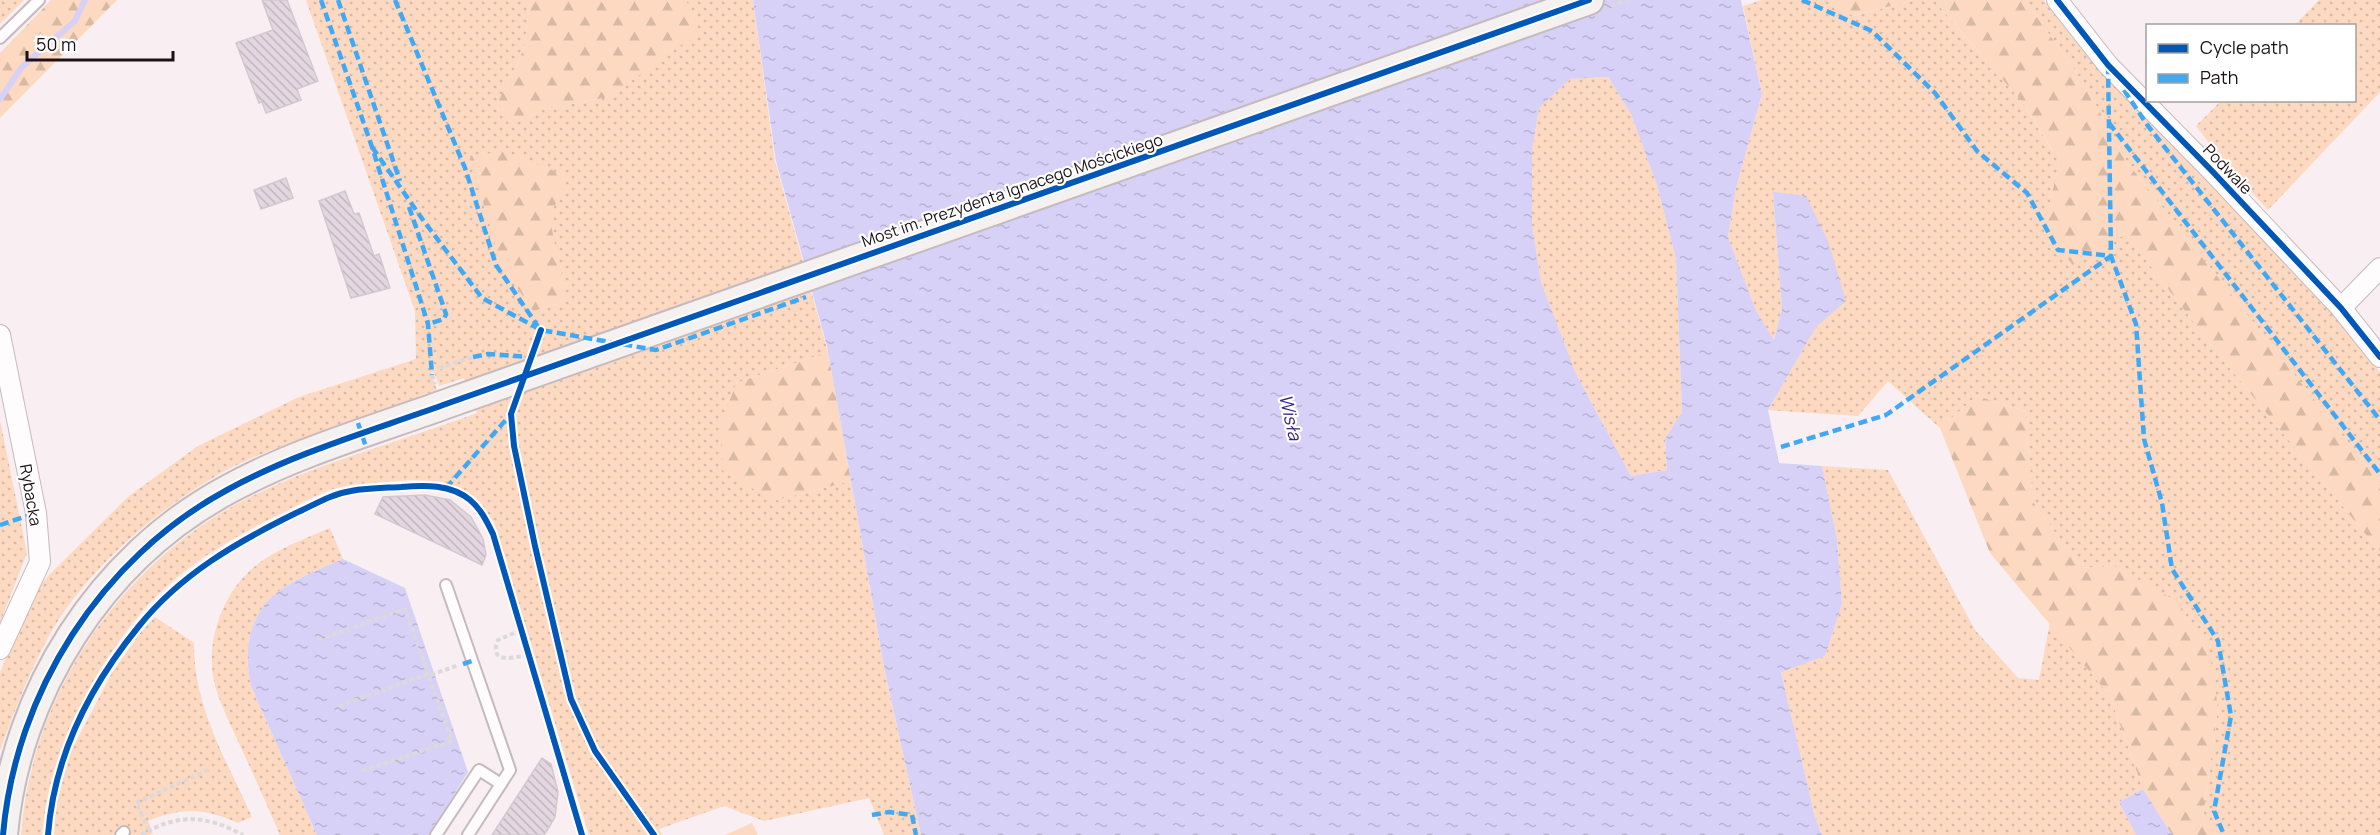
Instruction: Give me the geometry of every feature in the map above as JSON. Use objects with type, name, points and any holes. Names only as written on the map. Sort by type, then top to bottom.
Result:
[{"type":"main road","name":"Most im. Prezydenta Ignacego Mościckiego","points":[[3,835],[15,760],[36,702],[66,642],[101,594],[140,554],[179,521],[226,490],[279,465],[443,405],[1589,0]]},
{"type":"street","name":"Podwale","points":[[2057,0],[2108,65],[2222,181],[2341,308],[2380,357]]},
{"type":"street","points":[[2341,308],[2380,268]]},
{"type":"street","name":"Rybacka","points":[[0,335],[36,513],[40,562],[0,649]]},
{"type":"lane","points":[[0,38],[39,0]]},
{"type":"lane","points":[[446,585],[510,770],[468,835]]},
{"type":"lane","points":[[436,835],[479,770],[501,784]]},
{"type":"path","points":[[439,368],[473,357]]},
{"type":"path","points":[[318,640],[405,609],[431,674],[452,741],[361,771]]},
{"type":"path","points":[[521,630],[498,640],[496,646],[498,655],[511,660],[529,654]]},
{"type":"path","points":[[339,706],[463,664]]},
{"type":"path","points":[[149,830],[136,803],[208,770]]},
{"type":"path","points":[[141,835],[171,822],[201,819],[216,822],[243,835]]},
{"type":"green space","points":[[0,0],[24,0],[0,24]]},
{"type":"green space","points":[[51,0],[117,0],[0,118],[0,53]]},
{"type":"green space","points":[[306,0],[530,0],[524,49],[498,102],[513,124],[545,109],[609,97],[698,32],[686,0],[753,0],[775,161],[828,352],[736,383],[773,501],[851,481],[885,673],[921,835],[884,835],[869,798],[764,821],[724,806],[659,829],[662,835],[589,835],[494,522],[477,500],[462,489],[435,481],[416,480],[356,484],[322,493],[223,545],[164,589],[131,625],[114,649],[98,673],[71,724],[52,778],[42,835],[21,835],[28,784],[42,735],[61,688],[87,644],[117,603],[152,565],[192,533],[235,505],[264,491],[324,466],[477,413],[464,378],[439,386],[434,372],[431,373],[437,390],[242,462],[193,490],[146,525],[123,545],[82,588],[50,634],[16,706],[0,751],[0,673],[29,600],[49,575],[129,496],[198,446],[299,397],[416,359],[415,311]],"holes":[[[500,262],[568,301],[533,311]]]},
{"type":"green space","points":[[530,0],[686,0],[699,32],[609,97],[545,109],[513,124],[498,102],[524,49]]},
{"type":"green space","points":[[1762,0],[1827,0],[1854,16],[1913,0],[1934,0],[2023,103],[2059,162],[2044,232],[2126,234],[2215,350],[2380,552],[2380,835],[2215,835],[2203,818],[2218,708],[2115,566],[2081,568],[2033,502],[2025,411],[1977,396],[1940,428],[1888,381],[1858,416],[1768,410],[1816,327],[1773,192],[1782,309],[1774,341],[1756,311],[1728,237],[1736,188],[1762,94],[1743,6]]},
{"type":"green space","points":[[1827,0],[1913,0],[1853,16]]},
{"type":"green space","points":[[1934,0],[2025,0],[2085,85],[2127,162],[2380,483],[2380,552],[2215,350],[2126,234],[2073,265],[2044,232],[2059,161],[2023,103]]},
{"type":"green space","points":[[2025,0],[2043,0],[2079,45],[2297,271],[2380,372],[2380,483],[2127,162],[2085,85]]},
{"type":"green space","points":[[2319,0],[2380,0],[2380,92],[2268,210],[2228,167],[2196,126],[2220,102],[2356,102],[2356,24],[2296,24]]},
{"type":"green space","points":[[1608,77],[1631,114],[1657,185],[1676,259],[1682,412],[1665,439],[1667,470],[1631,476],[1576,374],[1541,282],[1532,225],[1532,151],[1539,108],[1570,79]]},
{"type":"green space","points":[[505,151],[569,177],[549,217],[568,301],[533,311],[500,262],[470,156]]},
{"type":"green space","points":[[828,352],[851,481],[773,501],[723,471],[720,427],[736,383]]},
{"type":"green space","points":[[1977,396],[2025,411],[2033,502],[2081,568],[2114,566],[2175,600],[2209,648],[2218,708],[2203,818],[2215,835],[2172,835],[2143,789],[2110,696],[1990,553],[1940,428]]},
{"type":"green space","points":[[0,420],[27,553],[0,623]]},
{"type":"green space","points":[[1822,466],[1888,470],[1975,630],[2018,678],[2039,680],[2050,622],[2110,696],[2143,789],[2119,802],[2136,835],[1822,835],[1815,817],[1781,671],[1825,656],[1842,604],[1837,539]]},
{"type":"green space","points":[[330,528],[343,559],[298,579],[273,596],[258,615],[248,650],[251,686],[317,835],[280,835],[218,694],[212,666],[214,639],[222,612],[243,577],[280,550]]},
{"type":"green space","points":[[155,617],[194,643],[195,666],[205,711],[222,754],[252,817],[238,823],[215,814],[193,811],[172,813],[148,821],[153,833],[150,835],[54,835],[56,806],[70,753],[112,673],[140,633]]},
{"type":"green space","points":[[752,823],[758,835],[725,835]]},
{"type":"water","name":"Wisła","points":[[753,0],[1741,0],[1762,94],[1736,188],[1728,237],[1756,311],[1774,340],[1782,309],[1773,192],[1806,196],[1828,241],[1846,301],[1816,327],[1768,410],[1779,463],[1822,466],[1837,539],[1842,604],[1825,656],[1781,672],[1815,817],[1822,835],[921,835],[885,672],[827,346],[776,161]],"holes":[[[1608,77],[1631,114],[1657,185],[1676,259],[1682,412],[1665,439],[1667,470],[1631,476],[1576,374],[1541,282],[1532,225],[1532,151],[1539,108],[1570,79]]]},
{"type":"water","points":[[343,559],[405,588],[468,772],[430,833],[433,835],[317,835],[251,686],[248,650],[253,626],[264,605],[289,584]]},
{"type":"water","points":[[2143,789],[2172,835],[2136,835],[2119,802]]},
{"type":"building","points":[[262,0],[287,0],[318,81],[297,89],[301,100],[266,113],[262,102],[259,103],[236,43],[273,30]]},
{"type":"building","points":[[286,178],[293,198],[261,209],[254,190]]},
{"type":"building","points":[[345,191],[354,214],[359,213],[374,256],[379,254],[390,288],[351,298],[319,201]]},
{"type":"building","points":[[425,495],[450,500],[471,517],[483,539],[486,555],[482,565],[375,514],[383,497]]},
{"type":"building","points":[[542,758],[551,764],[558,792],[555,817],[548,829],[544,835],[492,835]]},
{"type":"waterway","points":[[0,99],[22,67],[75,21],[85,0]]},
{"type":"marked path","points":[[321,0],[372,147],[428,324],[432,375]]},
{"type":"marked path","points":[[338,0],[400,181]]},
{"type":"marked path","points":[[395,0],[465,168],[496,265],[539,328]]},
{"type":"marked path","points":[[1802,0],[1872,31],[1935,93],[1977,151],[2027,193],[2058,250],[2111,256],[2136,324],[2144,439],[2162,503],[2172,569],[2218,641],[2231,716],[2214,811],[2224,835]]},
{"type":"marked path","points":[[1781,447],[1886,415],[2111,256],[2108,65]]},
{"type":"marked path","points":[[2124,90],[2148,126],[2380,420]]},
{"type":"marked path","points":[[2109,123],[2380,474]]},
{"type":"marked path","points":[[372,147],[482,298],[541,330],[656,350],[806,297]]},
{"type":"marked path","points":[[409,207],[446,314],[444,319],[428,324]]},
{"type":"marked path","points":[[473,357],[488,354],[531,357]]},
{"type":"marked path","points":[[446,488],[511,414]]},
{"type":"marked path","points":[[358,423],[366,447]]},
{"type":"marked path","points":[[0,525],[36,513]]},
{"type":"marked path","points":[[463,664],[472,661]]},
{"type":"marked path","points":[[872,815],[889,812],[912,815],[916,835]]},
{"type":"cycle path","points":[[3,835],[11,782],[25,731],[46,681],[72,635],[104,592],[141,553],[182,519],[227,490],[333,443],[1589,0]]},
{"type":"cycle path","points":[[2057,0],[2108,65],[2341,308],[2380,357]]},
{"type":"cycle path","points":[[541,330],[511,414],[514,446],[535,546],[571,699],[595,751],[654,835]]},
{"type":"cycle path","points":[[48,835],[52,806],[66,750],[90,698],[121,649],[155,607],[173,590],[231,548],[330,497],[357,490],[419,486],[446,488],[463,495],[477,507],[493,534],[582,835]]}]
